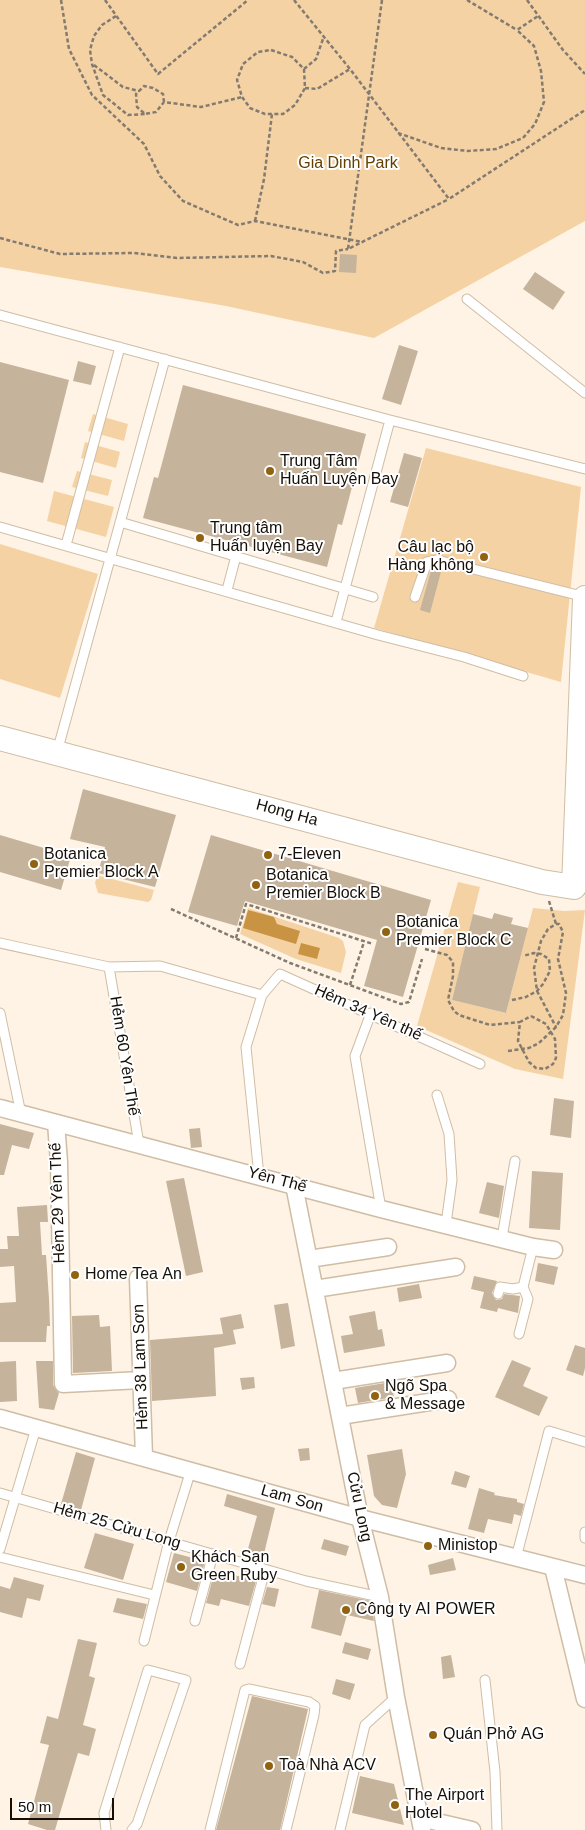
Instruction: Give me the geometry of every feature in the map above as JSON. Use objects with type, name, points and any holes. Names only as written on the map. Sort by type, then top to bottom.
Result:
[{"type":"street","name":"Hong Ha","points":[[0,738],[533,880],[577,889],[585,597]]},
{"type":"street","name":"Yên Thế","points":[[0,1108],[381,1209],[534,1247],[554,1250]]},
{"type":"street","name":"Hẻm 29 Yên Thế","points":[[56,1123],[59,1162],[63,1384],[141,1380]]},
{"type":"street","name":"Cửu Long","points":[[294,1185],[360,1518],[380,1597],[396,1697],[421,1824]]},
{"type":"street","points":[[309,1259],[388,1246]]},
{"type":"street","points":[[315,1289],[456,1267]]},
{"type":"street","name":"Hẻm 38 Lam Sơn","points":[[138,1278],[144,1456]]},
{"type":"street","points":[[333,1381],[447,1363]]},
{"type":"street","points":[[340,1416],[448,1399]]},
{"type":"street","name":"Lam Son","points":[[0,1418],[144,1456],[360,1518],[585,1575]]},
{"type":"street","points":[[553,1567],[585,1699]]},
{"type":"street","points":[[421,1824],[472,1830]]},
{"type":"lane","points":[[467,299],[585,393]]},
{"type":"lane","points":[[0,315],[390,420],[585,469]]},
{"type":"lane","points":[[66,545],[120,347]]},
{"type":"lane","points":[[57,752],[165,360]]},
{"type":"lane","points":[[336,622],[390,420]]},
{"type":"lane","points":[[120,522],[373,597]]},
{"type":"lane","points":[[0,526],[464,657],[523,676]]},
{"type":"lane","points":[[227,590],[236,556]]},
{"type":"lane","points":[[415,597],[427,562],[437,560],[585,597]]},
{"type":"lane","points":[[0,943],[109,966],[160,966],[262,995],[246,1047],[259,1176]]},
{"type":"lane","name":"Hẻm 60 Yên Thế","points":[[109,966],[139,1144]]},
{"type":"lane","name":"Hẻm 34 Yên thế","points":[[262,995],[280,974],[371,1013],[480,1064]]},
{"type":"lane","points":[[0,1013],[21,1114]]},
{"type":"lane","points":[[371,1013],[355,1056],[381,1209]]},
{"type":"lane","points":[[437,1095],[449,1134],[452,1180],[446,1224]]},
{"type":"lane","points":[[502,1238],[515,1161]]},
{"type":"lane","points":[[519,1334],[528,1299],[523,1287],[534,1247]]},
{"type":"lane","points":[[498,1294],[500,1287],[513,1289],[523,1287]]},
{"type":"lane","points":[[0,1549],[36,1428]]},
{"type":"lane","points":[[516,1558],[549,1431],[585,1442]]},
{"type":"lane","points":[[144,1640],[169,1541],[191,1470]]},
{"type":"lane","name":"Hẻm 25 Cửu Long","points":[[0,1493],[306,1582],[380,1597]]},
{"type":"lane","points":[[585,1532],[585,1538]]},
{"type":"lane","points":[[195,1621],[214,1554]]},
{"type":"lane","points":[[0,1557],[154,1596]]},
{"type":"lane","points":[[240,1664],[265,1570]]},
{"type":"lane","points":[[106,1830],[104,1813],[148,1670],[186,1680],[137,1824],[132,1830]]},
{"type":"lane","points":[[485,1680],[495,1772],[497,1830]]},
{"type":"lane","points":[[210,1830],[245,1690],[248,1689],[309,1702],[315,1706],[286,1830]]},
{"type":"lane","points":[[340,1830],[365,1725],[396,1697]]},
{"type":"path","points":[[61,0],[69,49],[92,95],[144,144],[160,176],[183,200],[238,225],[255,221],[362,242]]},
{"type":"path","points":[[105,0],[158,74],[248,0]]},
{"type":"path","points":[[294,0],[350,69],[449,199]]},
{"type":"path","points":[[348,248],[382,0]]},
{"type":"path","points":[[397,132],[442,148],[468,151],[496,149],[523,138],[536,124],[544,102],[541,71],[534,46],[517,30],[467,0]]},
{"type":"path","points":[[527,0],[563,50],[585,74]]},
{"type":"path","points":[[116,16],[102,25],[94,36],[90,50],[92,64],[102,94],[128,115],[145,114],[156,112],[164,102],[163,94],[153,88],[144,86],[136,94],[137,107],[145,114]]},
{"type":"path","points":[[517,30],[538,16]]},
{"type":"path","points":[[304,69],[316,59],[324,36]]},
{"type":"path","points":[[271,50],[282,52],[292,57],[304,69],[305,88],[295,105],[283,114],[265,114],[250,108],[242,97],[237,80],[243,64],[258,52],[271,50]]},
{"type":"path","points":[[92,64],[123,87],[139,91]]},
{"type":"path","points":[[305,88],[317,88],[350,69]]},
{"type":"path","points":[[164,102],[201,107],[242,97]]},
{"type":"path","points":[[0,238],[60,254],[134,253],[185,258],[271,256],[303,262],[323,273],[336,271],[336,251],[362,242],[449,199],[585,110]]},
{"type":"path","points":[[255,221],[264,178],[272,114]]},
{"type":"path","points":[[236,939],[246,904],[373,944]]},
{"type":"path","points":[[170,909],[290,963],[401,1004],[406,1004],[422,959]]},
{"type":"path","points":[[508,1051],[522,1050],[539,1043],[556,1027],[565,1009],[566,992],[558,959],[563,932],[559,924],[556,924],[552,910]]},
{"type":"path","points":[[556,924],[545,934],[536,952],[534,968],[537,991],[556,1027]]},
{"type":"path","points":[[350,985],[364,942]]},
{"type":"path","points":[[425,948],[447,955],[453,962],[453,976],[448,1000],[454,1011],[460,1016],[490,1026],[520,1022],[527,1017],[536,1018],[552,1032],[557,1053],[550,1067],[540,1069],[532,1065],[522,1050],[518,1036],[520,1022]]},
{"type":"path","points":[[512,1000],[526,997],[537,991],[548,977],[549,959],[536,952],[523,956]]},
{"type":"green space","name":"Gia Dinh Park","points":[[0,0],[585,0],[585,221],[374,338],[226,306],[0,267]]},
{"type":"green space","points":[[93,414],[128,424],[124,441],[88,431]]},
{"type":"green space","points":[[85,442],[120,452],[116,468],[81,458]]},
{"type":"green space","name":"Câu lạc bộ Hàng không","points":[[426,448],[581,487],[561,682],[374,628]]},
{"type":"green space","points":[[77,471],[112,480],[108,496],[72,487]]},
{"type":"green space","points":[[54,491],[114,507],[106,537],[47,521]]},
{"type":"green space","points":[[0,544],[98,574],[60,698],[0,679]]},
{"type":"green space","points":[[97,875],[154,890],[151,900],[148,902],[98,893],[95,883]]},
{"type":"green space","points":[[458,882],[480,887],[452,1000],[506,1013],[533,908],[564,911],[585,910],[563,1079],[515,1069],[417,1026]]},
{"type":"green space","points":[[248,908],[339,938],[343,941],[346,952],[341,973],[296,959],[240,934]]},
{"type":"shaded area","points":[[248,910],[274,917],[277,924],[300,931],[296,944],[243,928]]},
{"type":"shaded area","points":[[301,943],[320,948],[317,959],[298,954]]},
{"type":"building","points":[[340,254],[357,255],[356,273],[339,272]]},
{"type":"building","points":[[535,272],[565,292],[553,310],[523,289]]},
{"type":"building","points":[[399,345],[418,351],[401,405],[382,399]]},
{"type":"building","points":[[78,361],[96,366],[91,385],[73,381]]},
{"type":"building","points":[[0,362],[69,380],[43,483],[0,472]]},
{"type":"building","name":"Trung Tâm Huấn Luyện Bay","points":[[183,385],[366,434],[342,525],[338,524],[327,567],[143,518],[154,477],[158,478]]},
{"type":"building","points":[[404,453],[422,458],[408,507],[390,502]]},
{"type":"building","points":[[432,567],[442,568],[430,613],[420,610]]},
{"type":"building","points":[[83,789],[176,815],[155,887],[98,873],[105,847],[70,839]]},
{"type":"building","name":"Botanica Premier Block A","points":[[0,835],[71,856],[61,890],[0,872]]},
{"type":"building","points":[[211,835],[431,900],[403,997],[364,986],[377,940],[245,901],[237,926],[188,912]]},
{"type":"building","points":[[494,913],[513,918],[511,924],[528,928],[506,1013],[452,1000],[473,914],[492,919]]},
{"type":"building","points":[[554,1098],[574,1101],[571,1138],[550,1135]]},
{"type":"building","points":[[0,1124],[34,1133],[29,1149],[12,1145],[4,1175],[0,1175]]},
{"type":"building","points":[[200,1128],[202,1147],[191,1148],[189,1129]]},
{"type":"building","points":[[532,1171],[563,1173],[560,1230],[529,1228]]},
{"type":"building","points":[[184,1178],[203,1272],[186,1276],[166,1181]]},
{"type":"building","points":[[487,1182],[504,1186],[499,1218],[479,1213]]},
{"type":"building","points":[[47,1205],[48,1222],[40,1222],[42,1255],[46,1255],[49,1299],[50,1326],[47,1326],[46,1342],[0,1342],[0,1303],[16,1302],[14,1266],[0,1267],[0,1249],[8,1249],[7,1236],[19,1236],[17,1207]]},
{"type":"building","points":[[538,1263],[558,1267],[554,1285],[535,1281]]},
{"type":"building","points":[[474,1276],[497,1281],[492,1293],[496,1300],[502,1299],[504,1294],[520,1296],[518,1313],[498,1308],[497,1312],[480,1308],[484,1292],[471,1289]]},
{"type":"building","points":[[419,1284],[422,1298],[399,1302],[397,1288]]},
{"type":"building","points":[[288,1303],[295,1346],[281,1349],[274,1305]]},
{"type":"building","points":[[375,1311],[378,1330],[382,1329],[385,1346],[344,1353],[341,1336],[353,1334],[349,1316]]},
{"type":"building","points":[[241,1314],[244,1328],[233,1330],[236,1344],[214,1348],[216,1396],[152,1401],[150,1340],[223,1334],[220,1318]]},
{"type":"building","points":[[99,1315],[100,1327],[110,1326],[112,1371],[73,1373],[72,1316]]},
{"type":"building","points":[[575,1345],[585,1348],[583,1376],[566,1370]]},
{"type":"building","points":[[512,1360],[531,1368],[523,1386],[548,1397],[539,1416],[495,1397]]},
{"type":"building","points":[[16,1361],[17,1401],[0,1402],[0,1362]]},
{"type":"building","points":[[36,1361],[53,1361],[53,1385],[59,1393],[54,1410],[39,1408]]},
{"type":"building","points":[[254,1377],[255,1388],[242,1390],[240,1378]]},
{"type":"building","name":"Ngõ Spa & Message","points":[[391,1382],[394,1397],[358,1403],[355,1388]]},
{"type":"building","points":[[309,1448],[310,1460],[300,1461],[298,1449]]},
{"type":"building","points":[[402,1449],[406,1474],[397,1508],[382,1505],[374,1496],[367,1455]]},
{"type":"building","points":[[76,1452],[95,1458],[81,1510],[61,1504]]},
{"type":"building","points":[[455,1471],[470,1476],[466,1488],[451,1484]]},
{"type":"building","points":[[479,1488],[495,1493],[494,1495],[517,1499],[517,1502],[524,1504],[521,1516],[514,1514],[512,1524],[488,1519],[484,1533],[468,1529]]},
{"type":"building","points":[[227,1494],[275,1508],[262,1562],[246,1556],[257,1516],[224,1506]]},
{"type":"building","points":[[95,1533],[134,1544],[123,1580],[84,1568]]},
{"type":"building","points":[[324,1539],[349,1546],[346,1556],[321,1549]]},
{"type":"building","points":[[174,1553],[205,1561],[197,1591],[166,1582]]},
{"type":"building","points":[[453,1558],[456,1570],[430,1575],[428,1565]]},
{"type":"building","points":[[215,1570],[242,1577],[244,1570],[258,1574],[249,1606],[221,1599],[219,1606],[206,1603]]},
{"type":"building","points":[[14,1577],[44,1585],[40,1601],[27,1598],[22,1618],[0,1612],[0,1586],[10,1589]]},
{"type":"building","points":[[267,1587],[279,1589],[275,1607],[262,1604]]},
{"type":"building","name":"Công ty AI POWER","points":[[319,1590],[371,1601],[374,1621],[347,1615],[341,1636],[311,1628]]},
{"type":"building","points":[[117,1598],[147,1604],[143,1619],[113,1612]]},
{"type":"building","points":[[78,1639],[97,1643],[89,1676],[95,1678],[83,1725],[96,1729],[89,1756],[78,1753],[55,1830],[47,1830],[28,1824],[49,1745],[40,1743],[47,1716],[58,1719]]},
{"type":"building","points":[[345,1642],[371,1649],[368,1660],[342,1653]]},
{"type":"building","points":[[451,1655],[455,1677],[443,1679],[441,1657]]},
{"type":"building","points":[[336,1679],[355,1684],[350,1700],[332,1694]]},
{"type":"building","name":"Toà Nhà ACV","points":[[252,1696],[308,1709],[280,1830],[216,1830]]},
{"type":"building","points":[[360,1776],[394,1784],[404,1825],[352,1813]]},
{"type":"place","name":"Trung Tâm Huấn Luyện Bay","points":[[270,471]]},
{"type":"place","name":"Trung tâm Huấn luyện Bay","points":[[200,538]]},
{"type":"place","name":"Câu lạc bộ Hàng không","points":[[484,557]]},
{"type":"place","name":"7-Eleven","points":[[268,855]]},
{"type":"place","name":"Botanica Premier Block A","points":[[34,864]]},
{"type":"place","name":"Botanica Premier Block B","points":[[256,885]]},
{"type":"place","name":"Botanica Premier Block C","points":[[386,932]]},
{"type":"place","name":"Home Tea An","points":[[75,1275]]},
{"type":"place","name":"Ngõ Spa & Message","points":[[375,1396]]},
{"type":"place","name":"Ministop","points":[[428,1546]]},
{"type":"place","name":"Khách Sạn Green Ruby","points":[[181,1567]]},
{"type":"place","name":"Công ty AI POWER","points":[[346,1610]]},
{"type":"place","name":"Quán Phở AG","points":[[433,1735]]},
{"type":"place","name":"Toà Nhà ACV","points":[[269,1766]]},
{"type":"place","name":"The Airport Hotel","points":[[395,1805]]}]
